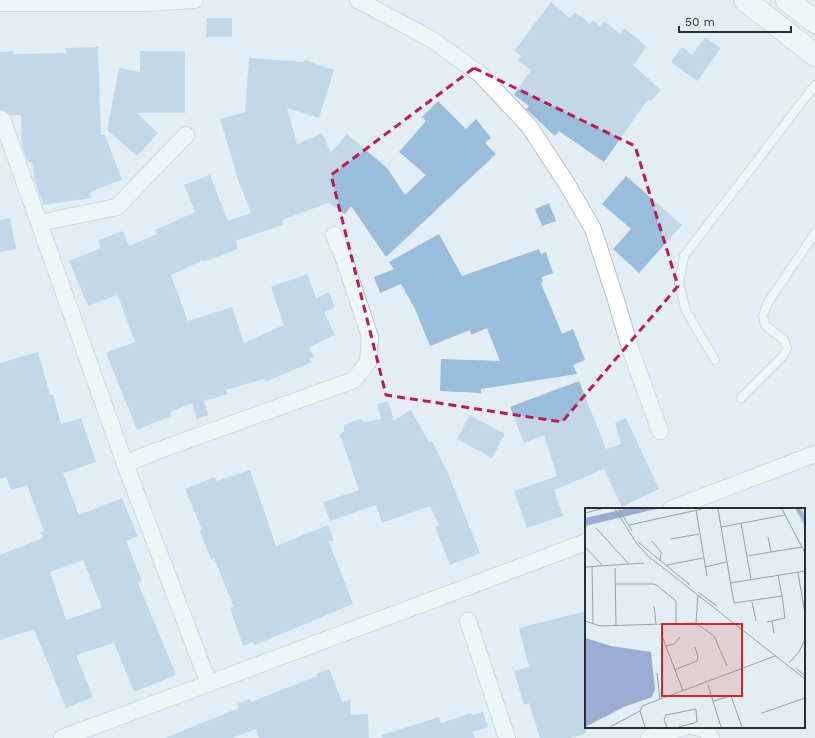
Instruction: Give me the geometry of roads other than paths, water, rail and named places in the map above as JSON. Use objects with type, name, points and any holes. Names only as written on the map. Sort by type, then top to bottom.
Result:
[{"type":"main road","points":[[745,0],[815,55]]},
{"type":"main road","points":[[787,0],[815,22]]},
{"type":"street","points":[[0,3],[195,0]]},
{"type":"street","points":[[358,0],[431,39],[480,74],[529,126],[568,184],[593,228],[630,351],[660,430]]},
{"type":"street","points":[[2,119],[125,464],[209,684]]},
{"type":"street","points":[[39,223],[117,208],[186,135]]},
{"type":"street","points":[[125,464],[154,452],[354,380],[368,362],[370,337],[344,259],[334,235]]},
{"type":"street","points":[[674,508],[815,454]]},
{"type":"street","points":[[62,738],[585,542]]},
{"type":"street","points":[[468,621],[506,738]]},
{"type":"street","points":[[649,738],[681,728]]},
{"type":"street","points":[[700,728],[705,729],[710,738]]},
{"type":"lane","points":[[715,360],[686,311],[679,284],[684,256],[815,85]]},
{"type":"lane","points":[[741,398],[783,356],[787,348],[784,340],[765,325],[763,316],[767,304],[815,233]]}]
